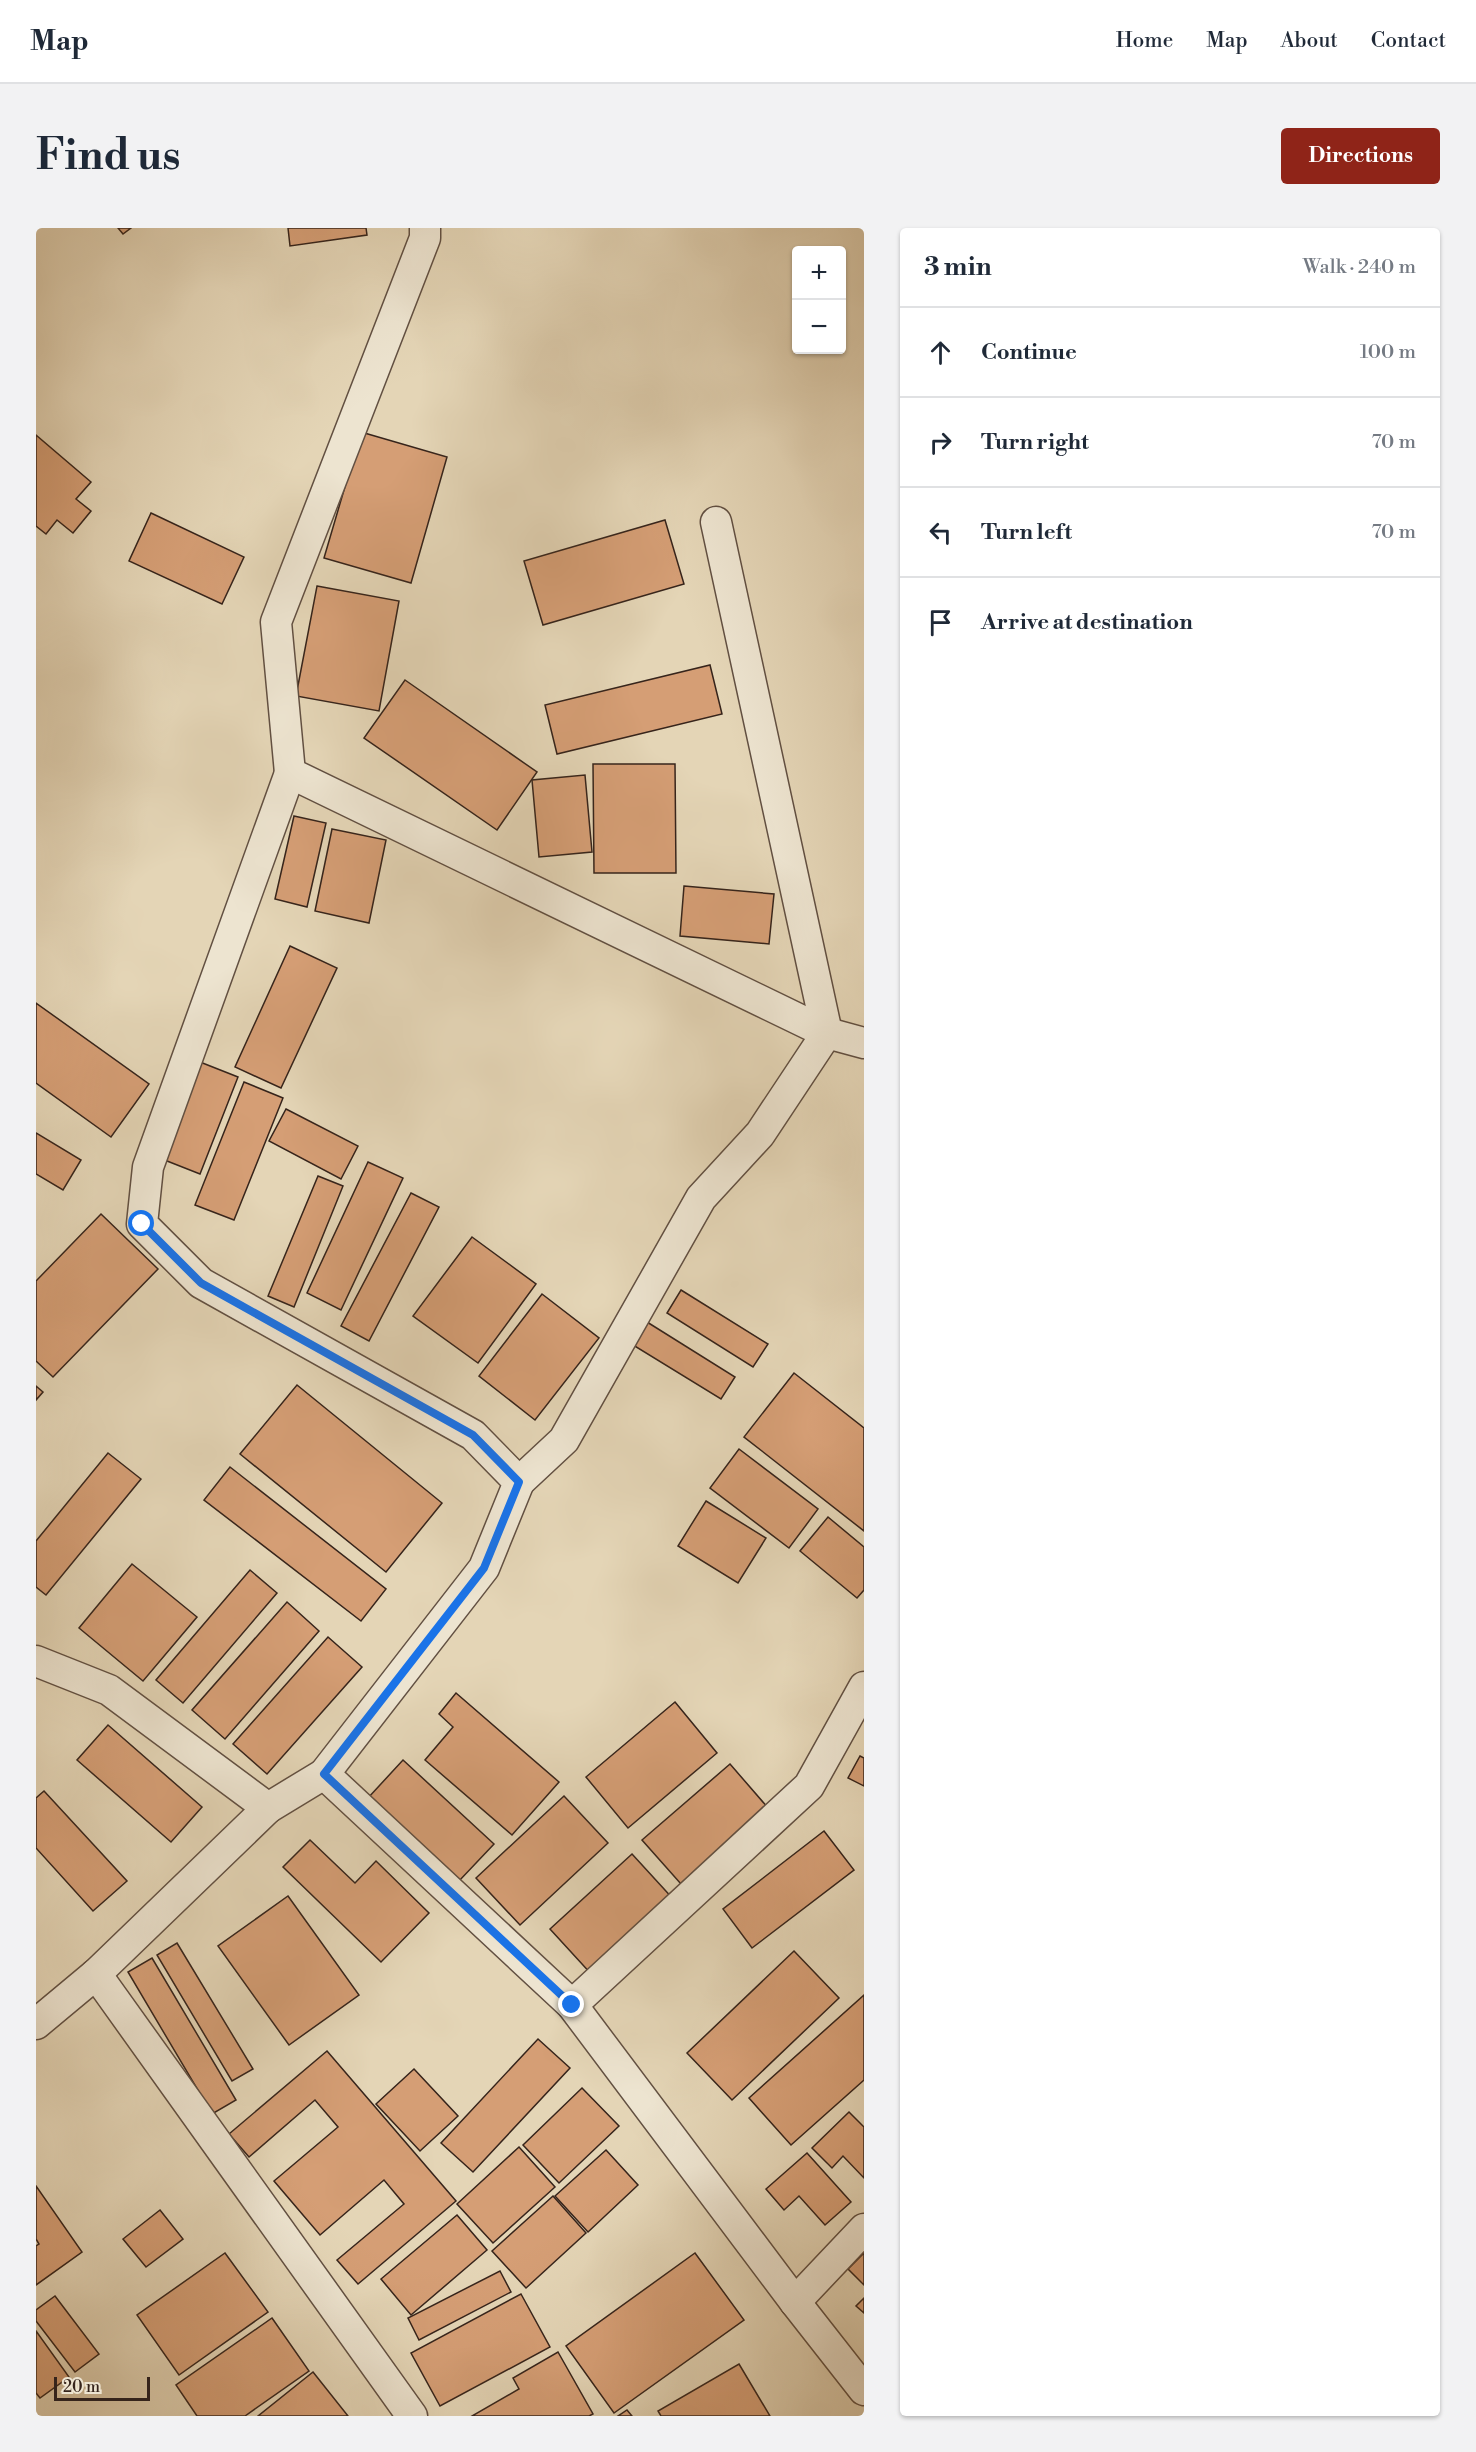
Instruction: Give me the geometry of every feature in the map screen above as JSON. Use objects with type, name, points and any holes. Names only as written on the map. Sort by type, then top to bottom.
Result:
[{"type":"street","points":[[425,228],[425,238],[276,622],[290,773],[148,1167],[142,1224],[201,1283],[473,1435],[519,1482]]},
{"type":"street","points":[[36,2024],[96,1974],[268,1808],[324,1774],[484,1568],[519,1482],[564,1440],[701,1198],[760,1134],[827,1033],[716,522]]},
{"type":"street","points":[[290,773],[827,1033],[864,1043]]},
{"type":"street","points":[[36,1661],[109,1690],[268,1808]]},
{"type":"street","points":[[572,2005],[809,1786],[864,1687]]},
{"type":"street","points":[[324,1774],[572,2005],[864,2390]]},
{"type":"street","points":[[96,1974],[412,2416]]},
{"type":"street","points":[[795,2302],[864,2229]]},
{"type":"building","points":[[118,228],[131,228],[123,234]]},
{"type":"building","points":[[288,228],[366,228],[367,235],[290,246]]},
{"type":"building","points":[[361,432],[447,457],[411,583],[324,558]]},
{"type":"building","points":[[36,435],[91,482],[76,499],[91,511],[73,533],[57,520],[46,534],[36,526]]},
{"type":"building","points":[[151,513],[244,557],[222,604],[129,561]]},
{"type":"building","points":[[665,520],[684,584],[543,625],[524,561]]},
{"type":"building","points":[[317,586],[399,601],[379,711],[296,696]]},
{"type":"building","points":[[710,665],[722,714],[557,754],[545,705]]},
{"type":"building","points":[[405,680],[537,772],[497,830],[364,738]]},
{"type":"building","points":[[593,764],[675,764],[676,873],[594,873]]},
{"type":"building","points":[[585,775],[592,852],[539,857],[532,780]]},
{"type":"building","points":[[294,816],[326,823],[307,907],[275,899]]},
{"type":"building","points":[[332,829],[386,840],[369,923],[315,911]]},
{"type":"building","points":[[684,886],[774,894],[769,944],[680,936]]},
{"type":"building","points":[[290,946],[337,968],[281,1088],[235,1067]]},
{"type":"building","points":[[36,1003],[149,1084],[111,1137],[36,1083]]},
{"type":"building","points":[[200,1062],[238,1077],[200,1174],[162,1159]]},
{"type":"building","points":[[244,1082],[283,1098],[234,1220],[195,1205]]},
{"type":"building","points":[[286,1109],[358,1146],[341,1179],[269,1141]]},
{"type":"building","points":[[36,1133],[81,1160],[63,1190],[36,1174]]},
{"type":"building","points":[[368,1162],[403,1178],[341,1310],[307,1293]]},
{"type":"building","points":[[318,1176],[343,1186],[294,1307],[268,1296]]},
{"type":"building","points":[[411,1193],[439,1207],[369,1341],[341,1326]]},
{"type":"building","points":[[101,1214],[158,1269],[53,1377],[36,1361],[36,1281]]},
{"type":"building","points":[[472,1237],[536,1284],[478,1363],[413,1316]]},
{"type":"building","points":[[681,1290],[768,1344],[753,1367],[667,1313]]},
{"type":"building","points":[[542,1294],[599,1338],[535,1420],[479,1376]]},
{"type":"building","points":[[647,1322],[735,1377],[721,1399],[633,1345]]},
{"type":"building","points":[[794,1373],[864,1428],[864,1531],[744,1437]]},
{"type":"building","points":[[297,1385],[442,1503],[386,1572],[240,1454]]},
{"type":"building","points":[[36,1386],[43,1392],[36,1400]]},
{"type":"building","points":[[739,1449],[818,1509],[789,1548],[710,1488]]},
{"type":"building","points":[[108,1453],[141,1479],[46,1595],[36,1587],[36,1541]]},
{"type":"building","points":[[230,1467],[386,1589],[361,1621],[204,1500]]},
{"type":"building","points":[[706,1501],[766,1538],[738,1583],[678,1546]]},
{"type":"building","points":[[828,1517],[864,1547],[864,1590],[857,1598],[800,1551]]},
{"type":"building","points":[[132,1564],[197,1617],[143,1681],[79,1628]]},
{"type":"building","points":[[250,1570],[277,1593],[183,1703],[156,1680]]},
{"type":"building","points":[[287,1602],[319,1631],[225,1739],[192,1710]]},
{"type":"building","points":[[328,1637],[362,1667],[267,1774],[233,1744]]},
{"type":"building","points":[[456,1693],[559,1782],[512,1835],[425,1760],[453,1727],[439,1714]]},
{"type":"building","points":[[675,1702],[717,1753],[628,1828],[586,1777]]},
{"type":"building","points":[[108,1725],[202,1807],[171,1842],[77,1760]]},
{"type":"building","points":[[860,1756],[864,1758],[864,1786],[848,1778]]},
{"type":"building","points":[[403,1760],[494,1844],[459,1881],[368,1798]]},
{"type":"building","points":[[730,1764],[769,1809],[681,1884],[642,1840]]},
{"type":"building","points":[[44,1791],[127,1881],[93,1911],[36,1848],[36,1798]]},
{"type":"building","points":[[564,1796],[608,1843],[520,1925],[476,1878]]},
{"type":"building","points":[[824,1831],[854,1870],[752,1948],[723,1909]]},
{"type":"building","points":[[310,1840],[355,1883],[376,1861],[429,1913],[381,1962],[283,1867]]},
{"type":"building","points":[[632,1854],[675,1901],[593,1976],[550,1929]]},
{"type":"building","points":[[288,1896],[359,1995],[289,2045],[218,1946]]},
{"type":"building","points":[[177,1943],[253,2069],[232,2081],[157,1955]]},
{"type":"building","points":[[794,1951],[839,1998],[732,2100],[687,2053]]},
{"type":"building","points":[[152,1958],[236,2100],[212,2114],[128,1972]]},
{"type":"building","points":[[864,1995],[864,2080],[791,2145],[749,2098]]},
{"type":"building","points":[[538,2039],[570,2068],[473,2172],[441,2143]]},
{"type":"building","points":[[327,2051],[456,2201],[358,2284],[337,2260],[404,2204],[384,2180],[320,2235],[274,2181],[338,2127],[315,2100],[249,2157],[229,2134]]},
{"type":"building","points":[[414,2069],[458,2116],[420,2151],[376,2104]]},
{"type":"building","points":[[582,2088],[619,2126],[559,2183],[523,2145]]},
{"type":"building","points":[[849,2112],[864,2127],[864,2178],[843,2156],[832,2168],[812,2148]]},
{"type":"building","points":[[519,2147],[555,2187],[493,2243],[457,2204]]},
{"type":"building","points":[[606,2150],[638,2185],[588,2232],[555,2196]]},
{"type":"building","points":[[807,2153],[851,2202],[825,2225],[799,2196],[784,2210],[766,2189]]},
{"type":"building","points":[[36,2186],[82,2252],[36,2285],[36,2246],[39,2244],[36,2239]]},
{"type":"building","points":[[553,2196],[586,2233],[526,2288],[492,2251]]},
{"type":"building","points":[[160,2210],[183,2239],[146,2267],[123,2239]]},
{"type":"building","points":[[457,2215],[487,2250],[411,2315],[381,2279]]},
{"type":"building","points":[[225,2253],[268,2312],[179,2375],[137,2315]]},
{"type":"building","points":[[695,2253],[744,2320],[614,2413],[566,2346]]},
{"type":"building","points":[[864,2253],[864,2285],[848,2269]]},
{"type":"building","points":[[500,2271],[511,2292],[419,2340],[408,2318]]},
{"type":"building","points":[[521,2294],[550,2347],[440,2406],[411,2353]]},
{"type":"building","points":[[55,2296],[99,2354],[75,2372],[36,2321],[36,2310]]},
{"type":"building","points":[[864,2298],[864,2313],[856,2306]]},
{"type":"building","points":[[272,2318],[309,2371],[245,2416],[197,2416],[176,2385]]},
{"type":"building","points":[[36,2331],[69,2377],[40,2398],[36,2393]]},
{"type":"building","points":[[558,2352],[593,2414],[589,2416],[472,2416],[519,2389],[513,2378]]},
{"type":"building","points":[[739,2364],[770,2416],[661,2416],[658,2411]]},
{"type":"building","points":[[313,2372],[348,2416],[258,2416]]},
{"type":"building","points":[[627,2410],[632,2416],[618,2416]]},
{"type":"route","points":[[142,1224],[201,1283],[473,1435],[519,1482],[484,1568],[324,1774],[572,2005]]}]
